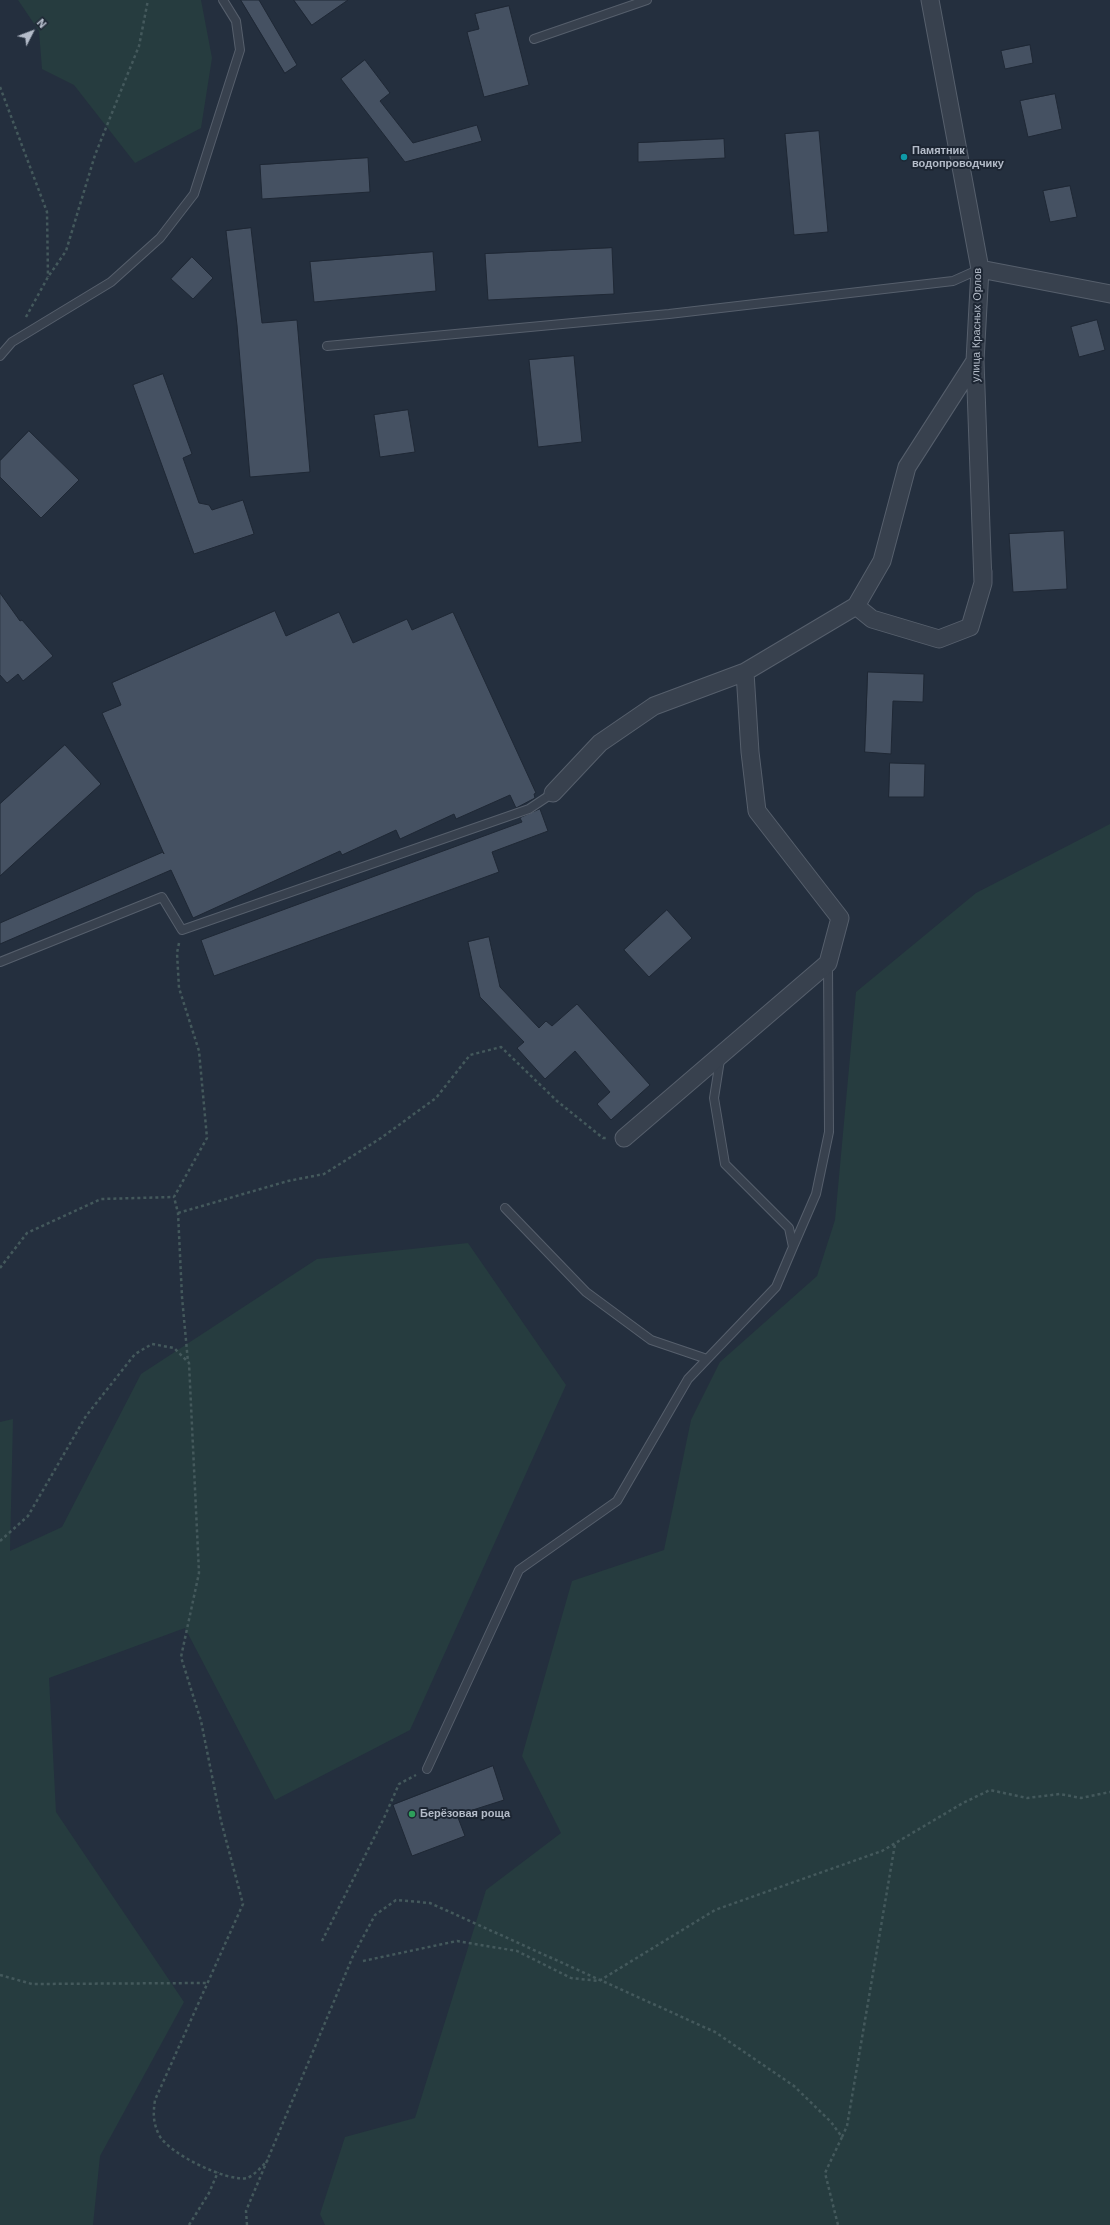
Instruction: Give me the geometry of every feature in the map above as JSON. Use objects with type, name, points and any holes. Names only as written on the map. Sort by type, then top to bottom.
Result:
[{"type":"street","name":"улица Красных Орлов","points":[[930,0],[980,269],[975,361],[983,583]]},
{"type":"street","points":[[980,269],[1110,294]]},
{"type":"street","points":[[553,793],[600,743],[654,706],[745,672],[856,606],[882,561],[907,467],[975,361]]},
{"type":"street","points":[[624,1138],[828,963],[840,918],[757,811],[750,752],[745,672]]},
{"type":"lane","points":[[0,356],[12,342],[111,282],[160,238],[194,194],[240,50],[236,21],[223,0]]},
{"type":"lane","points":[[534,39],[647,0]]},
{"type":"lane","points":[[327,346],[670,314],[953,282],[980,269]]},
{"type":"lane","points":[[856,606],[872,619],[939,639],[970,627],[983,583]]},
{"type":"lane","points":[[0,962],[162,897],[182,930],[529,809],[553,793]]},
{"type":"lane","points":[[427,1769],[519,1570],[617,1501],[688,1379],[776,1287],[816,1194],[829,1132],[828,963]]},
{"type":"lane","points":[[723,1054],[718,1067],[714,1098],[725,1164],[789,1228],[793,1247]]},
{"type":"lane","points":[[505,1208],[586,1292],[651,1340],[707,1359]]},
{"type":"path","points":[[12,342],[48,277],[66,251],[95,155],[139,46],[148,0]]},
{"type":"path","points":[[0,87],[46,212],[48,277]]},
{"type":"path","points":[[182,930],[177,953],[179,988],[199,1051],[207,1138],[174,1197],[178,1213],[182,1297],[188,1363],[198,1573],[180,1658],[201,1721],[221,1821],[243,1904],[155,2100],[152,2118],[160,2137],[181,2156],[234,2179],[249,2178],[268,2160]]},
{"type":"path","points":[[178,1213],[288,1181],[324,1174],[381,1138],[436,1098],[470,1055],[500,1047],[557,1101],[603,1138],[624,1138]]},
{"type":"path","points":[[0,1268],[27,1233],[101,1199],[174,1197]]},
{"type":"path","points":[[0,1541],[28,1516],[86,1416],[135,1354],[152,1344],[174,1348],[188,1363]]},
{"type":"path","points":[[322,1941],[384,1818],[399,1784],[427,1769]]},
{"type":"path","points":[[363,1961],[457,1940],[517,1951],[571,1978],[599,1981],[715,1910],[882,1851],[963,1803],[990,1790],[1027,1798],[1060,1794],[1082,1798],[1110,1792]]},
{"type":"path","points":[[838,2225],[825,2173],[847,2126],[895,1844]]},
{"type":"path","points":[[247,2225],[246,2211],[353,1956],[375,1915],[396,1900],[430,1903],[599,1981],[715,2032],[794,2086],[831,2122],[842,2137]]},
{"type":"path","points":[[0,1975],[32,1984],[206,1983]]},
{"type":"path","points":[[189,2225],[209,2193],[218,2172]]},
{"type":"green space","points":[[18,0],[201,0],[212,58],[201,128],[135,163],[74,85],[42,69],[39,31]]},
{"type":"green space","points":[[1110,824],[1110,2225],[325,2225],[320,2214],[345,2137],[415,2118],[486,1890],[561,1833],[522,1756],[572,1581],[664,1550],[691,1420],[720,1362],[817,1276],[835,1220],[856,992],[976,893]]},
{"type":"green space","points":[[468,1243],[566,1385],[410,1730],[275,1800],[185,1628],[49,1678],[56,1812],[184,2002],[100,2156],[93,2225],[0,2225],[0,1422],[13,1419],[10,1551],[62,1527],[141,1374],[317,1259]]},
{"type":"building","points":[[241,0],[259,0],[297,65],[285,73]]},
{"type":"building","points":[[294,0],[348,0],[312,25]]},
{"type":"building","points":[[509,6],[529,85],[484,97],[467,32],[479,29],[475,14]]},
{"type":"building","points":[[1030,45],[1033,63],[1005,69],[1001,51]]},
{"type":"building","points":[[365,60],[390,93],[380,101],[413,143],[477,125],[482,141],[405,162],[341,79]]},
{"type":"building","points":[[1055,94],[1062,129],[1028,137],[1020,101]]},
{"type":"building","points":[[819,131],[828,232],[794,235],[785,134]]},
{"type":"building","points":[[724,139],[725,158],[638,162],[638,143]]},
{"type":"building","points":[[368,158],[370,192],[262,199],[260,165]]},
{"type":"building","points":[[1070,186],[1077,217],[1050,222],[1043,191]]},
{"type":"building","points":[[251,228],[262,323],[297,320],[310,472],[250,477],[237,325],[226,231]]},
{"type":"building","points":[[612,248],[614,294],[488,300],[485,254]]},
{"type":"building","points":[[433,252],[436,291],[314,302],[310,262]]},
{"type":"building","points":[[192,257],[213,278],[193,299],[171,279]]},
{"type":"building","points":[[1097,320],[1105,350],[1079,357],[1071,327]]},
{"type":"building","points":[[574,356],[582,442],[538,447],[529,360]]},
{"type":"building","points":[[163,374],[192,454],[183,458],[199,503],[209,505],[212,510],[243,500],[254,534],[194,554],[133,385]]},
{"type":"building","points":[[408,410],[415,452],[380,457],[374,415]]},
{"type":"building","points":[[29,431],[79,480],[41,518],[0,477],[0,461]]},
{"type":"building","points":[[1064,531],[1067,589],[1013,592],[1009,534]]},
{"type":"building","points":[[0,593],[20,621],[22,620],[53,656],[23,681],[18,674],[7,683],[0,675]]},
{"type":"building","points":[[275,611],[286,636],[339,612],[353,643],[407,619],[412,630],[453,612],[536,793],[534,794],[535,798],[516,808],[510,795],[456,819],[454,814],[400,839],[396,830],[342,855],[340,851],[193,918],[171,870],[0,944],[0,923],[163,852],[164,854],[102,713],[121,705],[112,683]]},
{"type":"building","points":[[868,672],[924,674],[923,702],[893,701],[891,754],[865,752]]},
{"type":"building","points":[[65,745],[101,784],[0,876],[0,804]]},
{"type":"building","points":[[890,763],[925,764],[924,797],[889,797]]},
{"type":"building","points":[[540,809],[548,831],[492,852],[499,872],[214,976],[201,940],[522,822],[520,818]]},
{"type":"building","points":[[667,910],[692,938],[649,977],[624,950]]},
{"type":"building","points":[[489,937],[500,987],[539,1028],[546,1021],[552,1026],[577,1004],[650,1085],[611,1120],[597,1104],[610,1092],[575,1051],[545,1079],[517,1048],[524,1042],[480,997],[468,942]]},
{"type":"building","points":[[493,1766],[504,1800],[457,1815],[465,1836],[412,1856],[393,1805]]},
{"type":"place","name":"Памятник водопроводчику","points":[[904,157]]},
{"type":"place","name":"Берёзовая роща","points":[[412,1814]]}]
